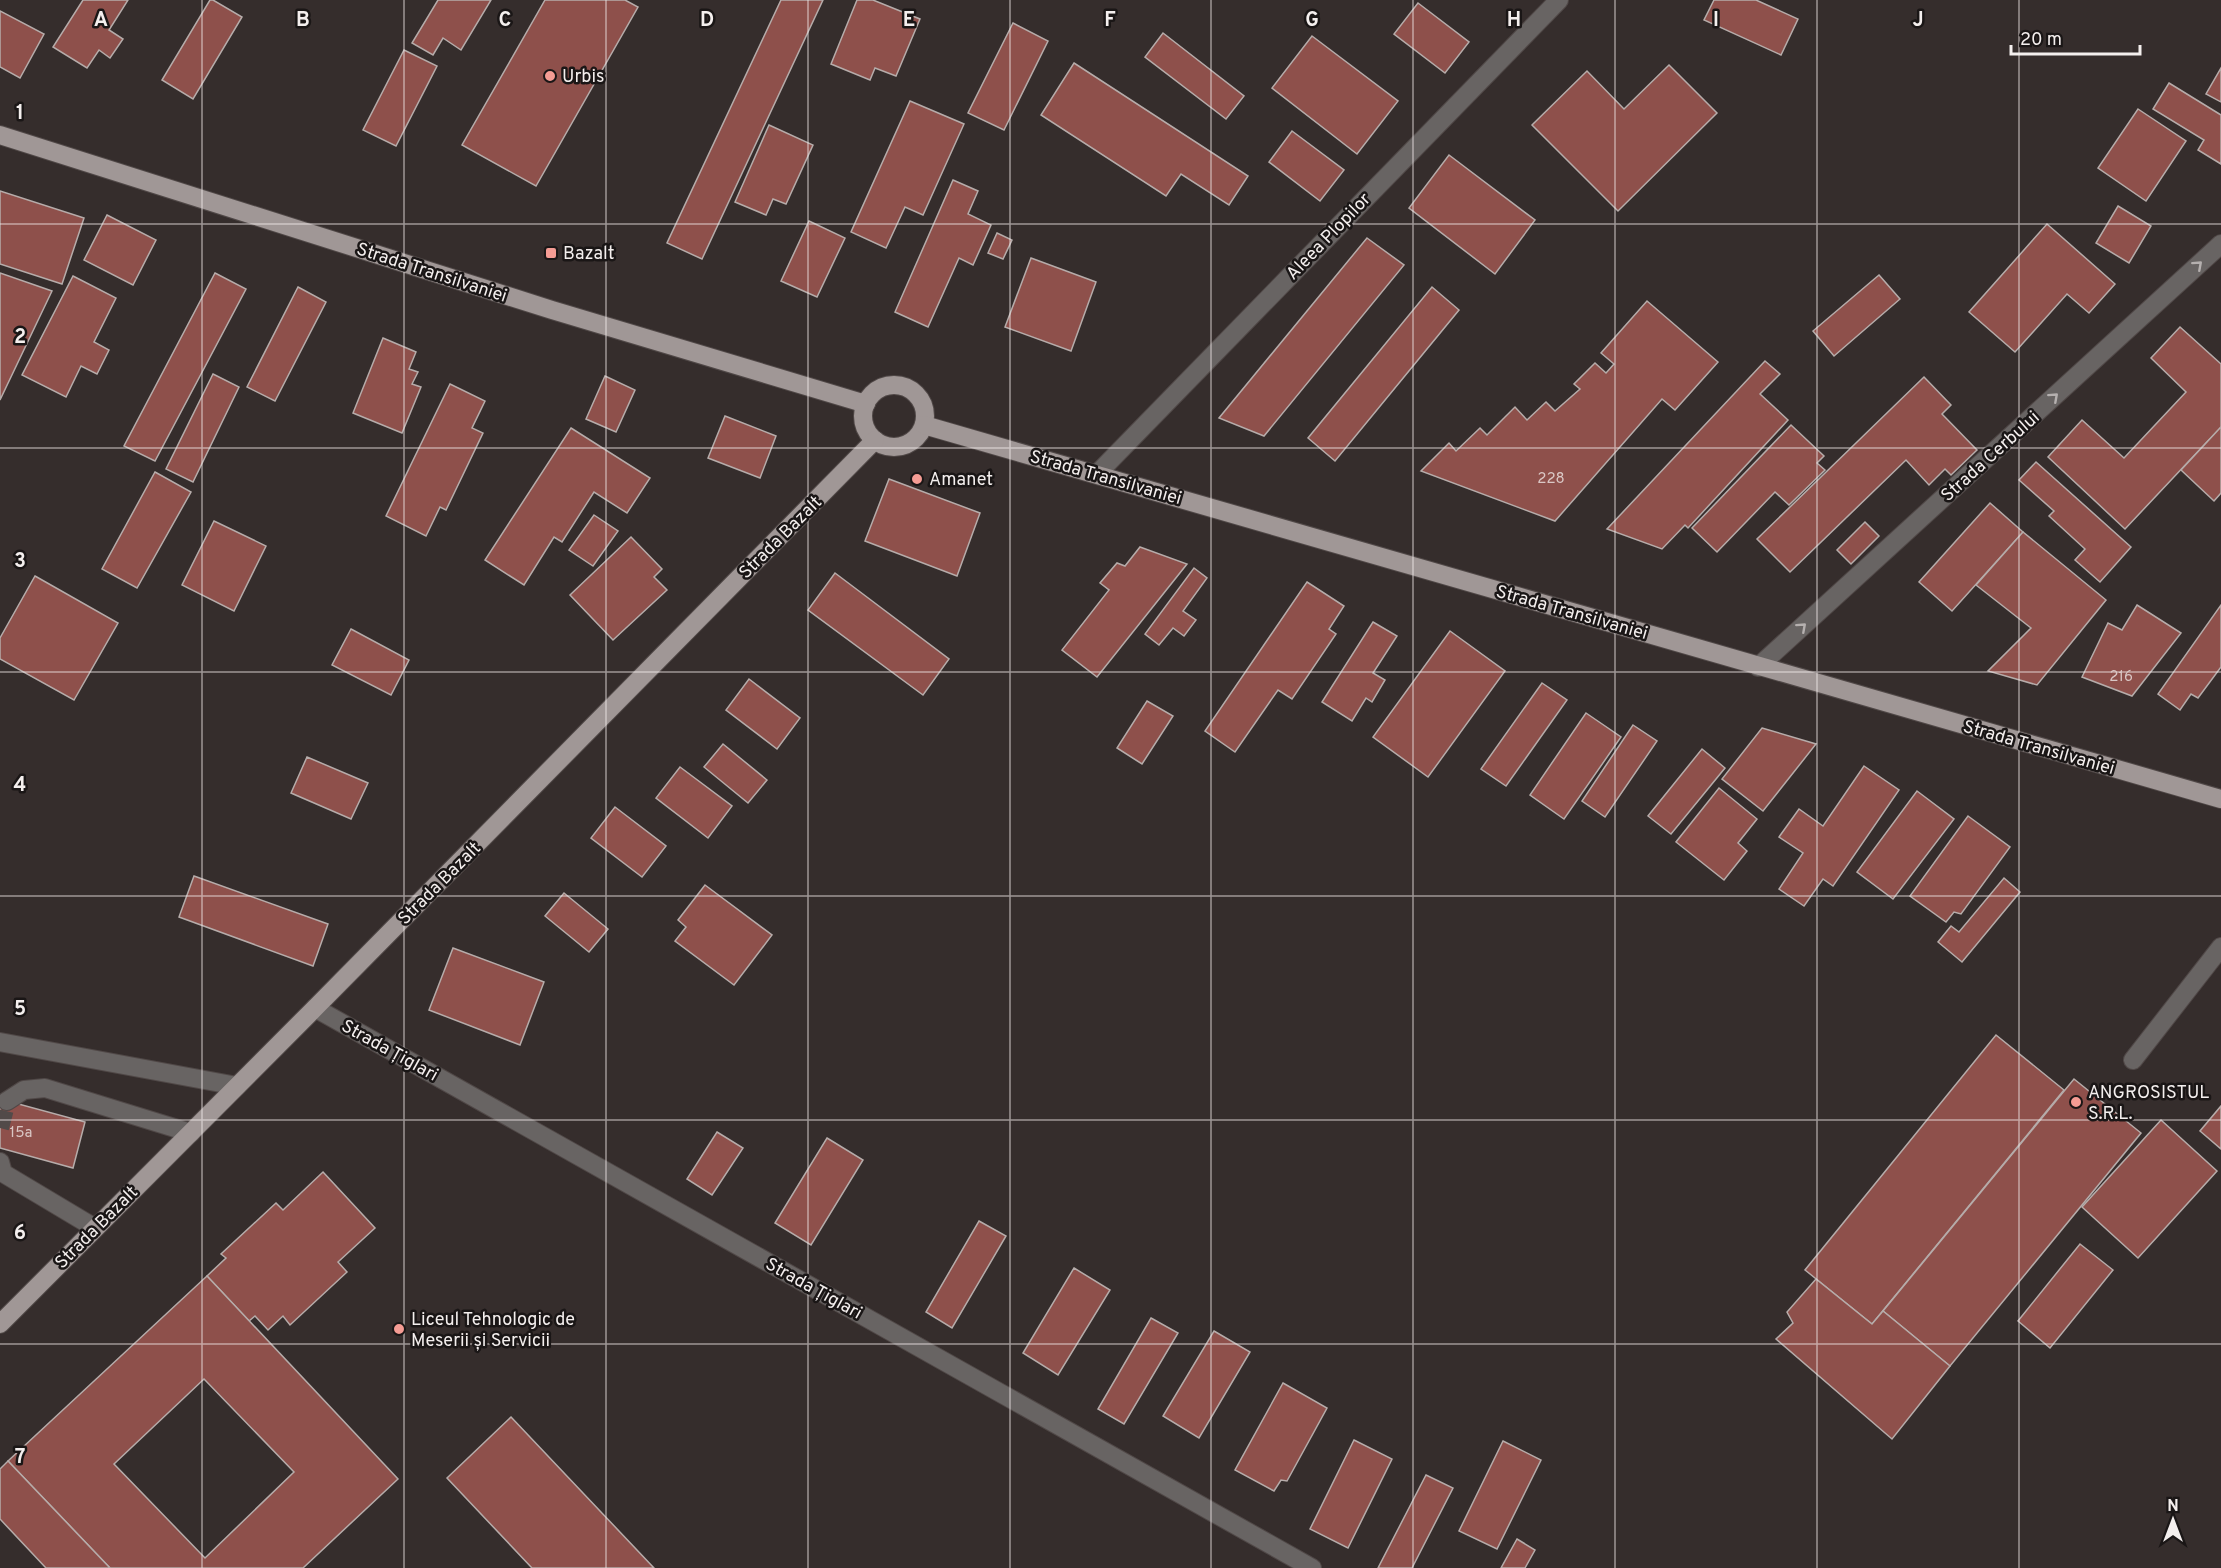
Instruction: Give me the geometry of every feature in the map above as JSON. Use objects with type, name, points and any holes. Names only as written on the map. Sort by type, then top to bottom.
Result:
[{"type":"main road","name":"Strada Transilvaniei","points":[[0,135],[562,313],[866,404]]},
{"type":"main road","points":[[889,385],[900,385],[918,395],[923,405],[924,425],[912,441],[904,445],[884,445],[868,433],[863,413],[872,395],[889,385]]},
{"type":"main road","name":"Strada Transilvaniei","points":[[924,425],[2221,799]]},
{"type":"main road","name":"Strada Bazalt","points":[[0,1323],[315,1008],[875,440]]},
{"type":"street","name":"Aleea Plopilor","points":[[1097,474],[1559,0]]},
{"type":"street","name":"Strada Cerbului","points":[[1758,667],[2221,244]]},
{"type":"street","points":[[2133,1060],[2221,947]]},
{"type":"street","name":"Strada Țiglari","points":[[315,1008],[1312,1568]]},
{"type":"street","points":[[0,1042],[237,1086]]},
{"type":"street","points":[[7,1101],[24,1090],[45,1088],[191,1132]]},
{"type":"street","points":[[0,1162],[3,1173],[95,1228]]},
{"type":"building","points":[[83,0],[128,0],[109,30],[123,39],[110,58],[99,50],[87,68],[53,47]]},
{"type":"building","points":[[210,0],[242,17],[193,99],[162,80]]},
{"type":"building","points":[[438,0],[491,0],[461,50],[443,38],[433,55],[412,43]]},
{"type":"building","name":"Urbis","points":[[545,0],[625,0],[638,7],[536,186],[462,145]]},
{"type":"building","points":[[781,0],[823,0],[702,259],[667,243]]},
{"type":"building","points":[[857,0],[873,0],[920,19],[896,76],[875,68],[870,80],[831,64]]},
{"type":"building","points":[[1714,0],[1756,0],[1798,19],[1781,55],[1704,20]]},
{"type":"building","points":[[1418,3],[1469,42],[1445,73],[1394,34]]},
{"type":"building","points":[[0,11],[44,34],[20,78],[0,67]]},
{"type":"building","points":[[1013,23],[1048,41],[1004,130],[968,113]]},
{"type":"building","points":[[1163,33],[1244,96],[1226,119],[1145,57]]},
{"type":"building","points":[[1312,36],[1398,101],[1357,154],[1272,88]]},
{"type":"building","points":[[404,50],[437,66],[396,146],[363,130]]},
{"type":"building","points":[[1074,63],[1248,176],[1229,205],[1181,174],[1166,196],[1041,115]]},
{"type":"building","points":[[1669,65],[1717,113],[1618,211],[1532,125],[1587,71],[1624,109]]},
{"type":"building","points":[[2221,68],[2221,102],[2206,94]]},
{"type":"building","points":[[2169,83],[2221,115],[2221,164],[2198,150],[2204,140],[2153,109]]},
{"type":"building","points":[[910,101],[964,124],[923,215],[905,207],[886,248],[851,232]]},
{"type":"building","points":[[2138,109],[2186,141],[2146,201],[2098,168]]},
{"type":"building","points":[[769,125],[813,145],[786,204],[773,199],[766,215],[735,202]]},
{"type":"building","points":[[1292,131],[1344,170],[1320,201],[1269,162]]},
{"type":"building","points":[[1449,155],[1535,220],[1495,274],[1409,208]]},
{"type":"building","points":[[953,180],[978,191],[968,214],[991,225],[973,265],[959,258],[928,327],[895,312]]},
{"type":"building","points":[[0,191],[84,218],[62,284],[0,264]]},
{"type":"building","points":[[2118,206],[2151,226],[2129,263],[2096,243]]},
{"type":"building","points":[[107,215],[156,240],[133,285],[84,260]]},
{"type":"building","points":[[809,221],[845,238],[817,297],[781,281]]},
{"type":"building","points":[[2047,224],[2115,284],[2089,313],[2067,294],[2015,352],[1969,312]]},
{"type":"building","points":[[997,233],[1012,240],[1003,259],[988,253]]},
{"type":"building","points":[[1367,238],[1404,265],[1264,436],[1219,418]]},
{"type":"building","points":[[1031,258],[1096,282],[1071,351],[1005,327]]},
{"type":"building","points":[[0,273],[52,291],[0,400]]},
{"type":"building","points":[[215,273],[246,289],[155,461],[124,446]]},
{"type":"building","points":[[1879,275],[1900,299],[1834,356],[1813,331]]},
{"type":"building","points":[[73,276],[116,298],[94,342],[109,350],[97,374],[81,366],[66,397],[22,375]]},
{"type":"building","points":[[298,287],[326,302],[275,401],[247,387]]},
{"type":"building","points":[[1432,287],[1459,310],[1335,461],[1308,438]]},
{"type":"building","points":[[1647,301],[1718,362],[1675,410],[1662,399],[1555,521],[1421,471],[1449,443],[1456,451],[1480,428],[1487,435],[1515,407],[1527,420],[1546,402],[1555,411],[1580,389],[1574,384],[1595,363],[1606,373],[1614,364],[1601,353]]},
{"type":"building","points":[[2180,327],[2221,364],[2221,427],[2125,529],[2048,457],[2082,420],[2124,458],[2186,392],[2151,358]]},
{"type":"building","points":[[383,338],[416,352],[409,369],[418,372],[412,384],[421,387],[402,433],[353,413]]},
{"type":"building","points":[[1765,361],[1780,374],[1760,394],[1788,420],[1688,528],[1685,525],[1662,549],[1607,529]]},
{"type":"building","points":[[213,374],[239,387],[193,482],[166,469]]},
{"type":"building","points":[[605,376],[635,390],[616,432],[586,419]]},
{"type":"building","points":[[1924,377],[1951,405],[1942,414],[1977,450],[1951,475],[1945,469],[1929,485],[1906,460],[1790,572],[1757,539]]},
{"type":"building","points":[[450,384],[485,401],[472,428],[483,433],[446,510],[440,507],[426,536],[386,516]]},
{"type":"building","points":[[725,416],[776,436],[760,478],[708,458]]},
{"type":"building","points":[[1791,425],[1824,456],[1817,463],[1825,470],[1789,505],[1775,492],[1717,552],[1692,528]]},
{"type":"building","points":[[2221,427],[2221,493],[2214,501],[2181,470]]},
{"type":"building","points":[[571,428],[650,478],[627,513],[594,492],[562,542],[554,537],[524,585],[485,560]]},
{"type":"building","points":[[2036,462],[2131,547],[2100,582],[2075,560],[2085,549],[2049,516],[2054,511],[2019,480]]},
{"type":"building","points":[[155,472],[191,492],[137,588],[102,569]]},
{"type":"building","points":[[889,479],[980,513],[957,576],[865,541]]},
{"type":"building","points":[[1990,503],[2023,532],[1952,611],[1919,582]]},
{"type":"building","points":[[594,515],[618,531],[593,566],[569,550]]},
{"type":"building","points":[[214,521],[266,546],[234,611],[182,585]]},
{"type":"building","points":[[1865,522],[1879,536],[1851,564],[1837,550]]},
{"type":"building","points":[[2023,532],[2106,600],[2037,685],[1988,671],[2031,628],[1976,585]]},
{"type":"building","points":[[631,537],[662,569],[654,577],[667,590],[613,640],[570,595]]},
{"type":"building","points":[[1140,547],[1187,564],[1097,677],[1062,650],[1109,590],[1100,583],[1117,563],[1125,566]]},
{"type":"building","points":[[1194,568],[1207,578],[1183,611],[1196,620],[1184,636],[1173,628],[1159,645],[1145,634]]},
{"type":"building","points":[[835,573],[949,659],[923,695],[808,610]]},
{"type":"building","points":[[35,576],[118,623],[74,700],[0,659],[0,638]]},
{"type":"building","points":[[1307,582],[1344,606],[1329,629],[1336,634],[1292,699],[1278,690],[1235,752],[1205,731]]},
{"type":"building","points":[[2137,605],[2181,633],[2132,696],[2082,677],[2108,623],[2122,630]]},
{"type":"building","points":[[2221,605],[2221,667],[2198,698],[2191,694],[2180,710],[2158,694]]},
{"type":"building","points":[[1373,622],[1397,636],[1373,673],[1385,680],[1372,702],[1366,698],[1352,721],[1322,702]]},
{"type":"building","points":[[351,629],[409,660],[391,695],[332,665]]},
{"type":"building","points":[[1450,631],[1505,671],[1428,777],[1373,737]]},
{"type":"building","points":[[749,679],[800,718],[777,749],[726,710]]},
{"type":"building","points":[[1542,683],[1567,700],[1506,786],[1481,769]]},
{"type":"building","points":[[1147,701],[1173,716],[1142,764],[1117,748]]},
{"type":"building","points":[[1586,713],[1621,737],[1564,819],[1530,795]]},
{"type":"building","points":[[1633,725],[1657,741],[1605,817],[1582,801]]},
{"type":"building","points":[[1762,728],[1816,744],[1763,811],[1722,779]]},
{"type":"building","points":[[723,744],[767,780],[748,803],[704,767]]},
{"type":"building","points":[[1702,749],[1725,768],[1671,834],[1648,816]]},
{"type":"building","points":[[307,757],[368,783],[351,819],[291,793]]},
{"type":"building","points":[[1864,766],[1899,790],[1833,886],[1823,879],[1804,906],[1779,889],[1803,853],[1779,837],[1799,809],[1823,826]]},
{"type":"building","points":[[680,767],[732,806],[708,838],[656,798]]},
{"type":"building","points":[[1719,788],[1757,819],[1738,843],[1747,851],[1724,880],[1676,842]]},
{"type":"building","points":[[1917,791],[1954,819],[1893,899],[1857,872]]},
{"type":"building","points":[[615,807],[666,846],[642,877],[591,838]]},
{"type":"building","points":[[1968,816],[2010,847],[1961,914],[1954,912],[1946,922],[1910,896]]},
{"type":"building","points":[[194,876],[328,924],[313,966],[179,917]]},
{"type":"building","points":[[2004,878],[2020,892],[1962,962],[1938,942],[1951,926],[1959,932]]},
{"type":"building","points":[[705,885],[772,935],[734,985],[675,941],[686,927],[678,920]]},
{"type":"building","points":[[564,893],[608,929],[589,952],[545,916]]},
{"type":"building","points":[[453,948],[544,982],[520,1045],[429,1010]]},
{"type":"building","points":[[1996,1035],[2064,1090],[1872,1324],[1805,1270]]},
{"type":"building","points":[[2074,1079],[2141,1133],[1950,1366],[1883,1311]]},
{"type":"building","points":[[0,1099],[85,1122],[73,1168],[0,1148]]},
{"type":"building","points":[[2221,1106],[2221,1149],[2200,1131]]},
{"type":"building","points":[[2161,1120],[2217,1171],[2138,1258],[2082,1207]]},
{"type":"building","points":[[717,1132],[743,1148],[712,1195],[687,1179]]},
{"type":"building","points":[[827,1138],[863,1160],[811,1245],[775,1223]]},
{"type":"building","points":[[323,1172],[375,1228],[338,1262],[347,1272],[290,1325],[283,1316],[268,1330],[255,1316],[249,1321],[207,1276],[226,1258],[221,1254],[276,1203],[283,1210]]},
{"type":"building","points":[[979,1221],[1006,1236],[952,1328],[926,1312]]},
{"type":"building","points":[[2080,1244],[2113,1270],[2050,1348],[2018,1321]]},
{"type":"building","points":[[1074,1268],[1110,1290],[1058,1375],[1023,1353]]},
{"type":"building","points":[[207,1276],[398,1479],[303,1568],[110,1568],[8,1461]],"holes":[[[204,1379],[294,1472],[205,1558],[114,1464]]]},
{"type":"building","points":[[1816,1279],[1872,1324],[1883,1311],[1950,1366],[1892,1439],[1776,1339],[1793,1323],[1787,1312]]},
{"type":"building","points":[[1151,1318],[1178,1333],[1124,1424],[1098,1409]]},
{"type":"building","points":[[1214,1331],[1250,1352],[1199,1438],[1163,1416]]},
{"type":"building","points":[[1283,1383],[1327,1408],[1287,1481],[1281,1480],[1274,1491],[1235,1470]]},
{"type":"building","points":[[511,1417],[654,1568],[532,1568],[447,1478]]},
{"type":"building","points":[[1354,1440],[1392,1459],[1348,1548],[1310,1529]]},
{"type":"building","points":[[1503,1441],[1541,1460],[1497,1549],[1459,1531]]},
{"type":"building","points":[[8,1461],[110,1568],[46,1568],[0,1519],[0,1469]]},
{"type":"building","points":[[1426,1475],[1453,1488],[1412,1568],[1378,1568]]},
{"type":"building","points":[[1517,1539],[1535,1550],[1525,1568],[1501,1568]]},
{"type":"tunnel","points":[[0,1128],[7,1101]]},
{"type":"place","name":"Urbis","points":[[550,76]]},
{"type":"place","name":"Bazalt","points":[[551,253]]},
{"type":"place","name":"Amanet","points":[[917,479]]},
{"type":"place","name":"ANGROSISTUL S.R.L.","points":[[2076,1102]]},
{"type":"place","name":"Liceul Tehnologic de Meserii și Servicii","points":[[399,1329]]}]
